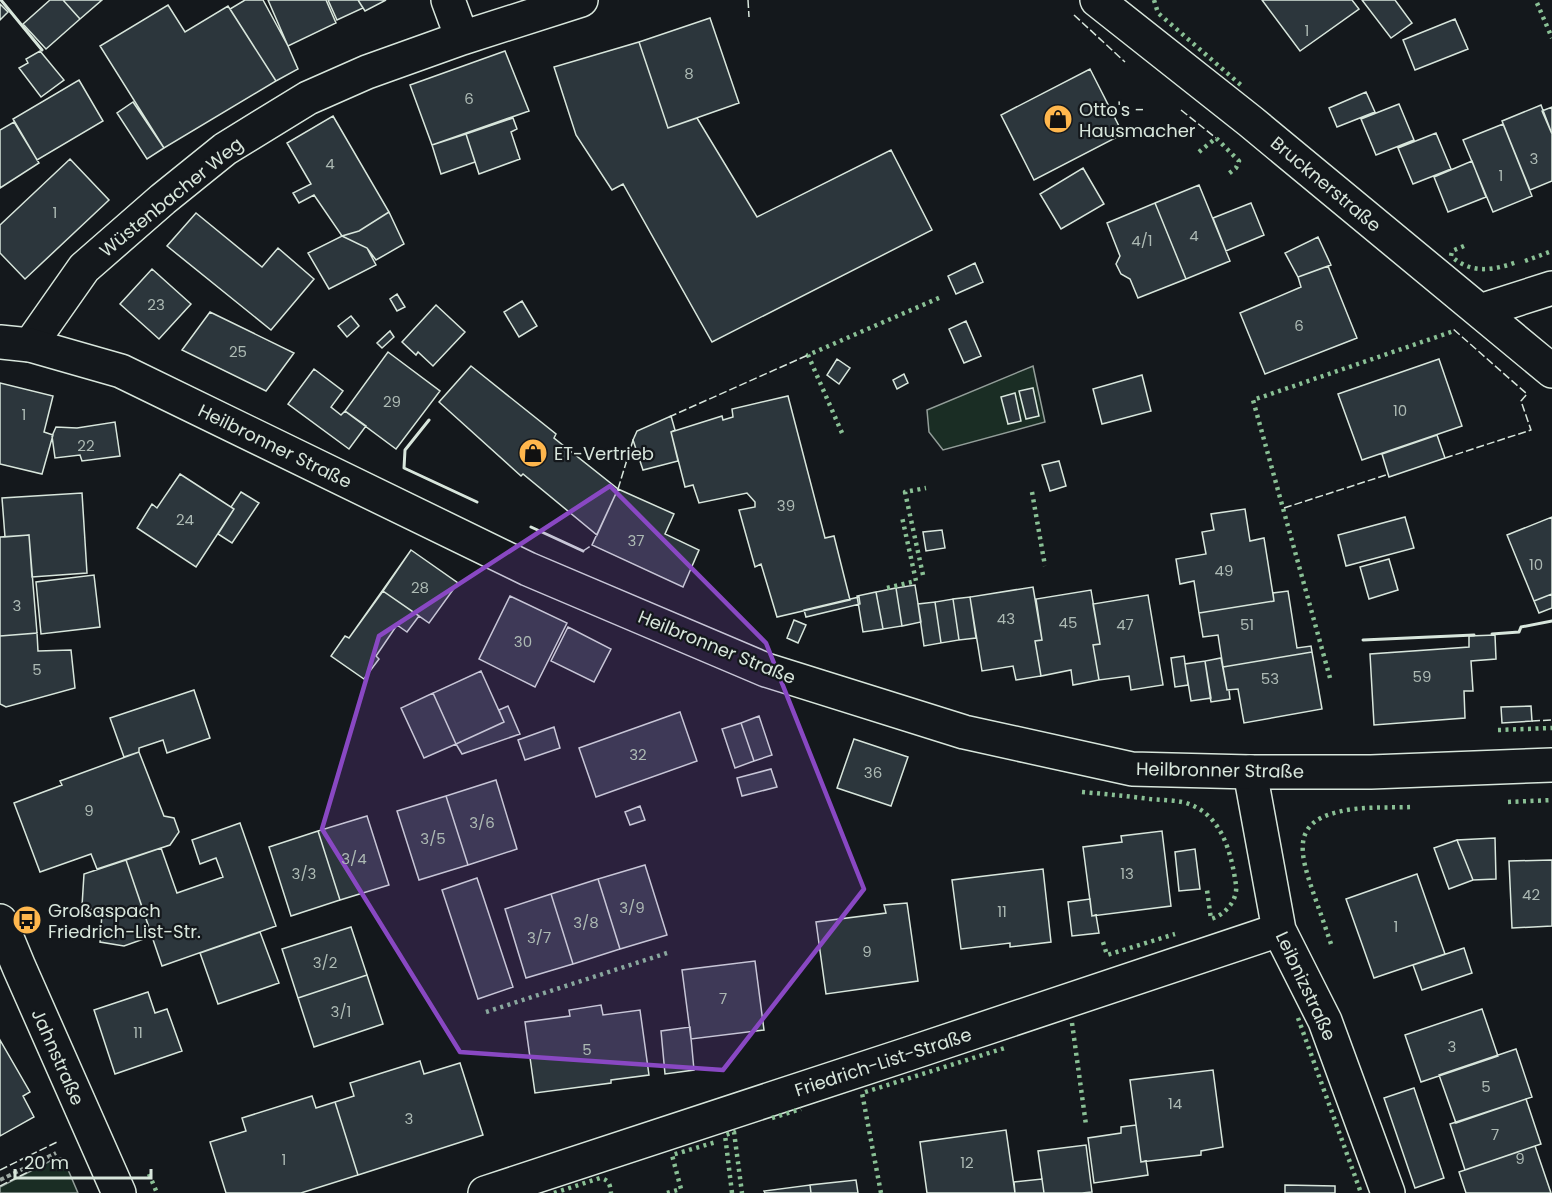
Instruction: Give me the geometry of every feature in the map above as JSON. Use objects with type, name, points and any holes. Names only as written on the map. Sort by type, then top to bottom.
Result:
[{"type":"street","points":[[448,0],[462,38]]},
{"type":"street","name":"Wüstenbacher Weg","points":[[15,344],[84,268],[162,199],[225,149],[308,98],[367,72],[580,0]]},
{"type":"street","name":"Brucknerstraße","points":[[1097,0],[1250,121],[1552,371]]},
{"type":"street","points":[[1480,311],[1552,288]]},
{"type":"street","name":"Heilbronner Straße","points":[[15,344],[121,371],[528,569],[766,670],[964,732],[1132,769],[1371,772],[1552,765]]},
{"type":"street","name":"Leibnizstraße","points":[[1250,772],[1279,930],[1325,1021],[1388,1193]]},
{"type":"street","name":"Jahnstraße","points":[[0,921],[119,1193]]},
{"type":"street","name":"Friedrich-List-Straße","points":[[485,1193],[1279,930]]},
{"type":"path","points":[[0,1180],[92,1135]]},
{"type":"highlighted area","points":[[610,486],[766,643],[864,889],[723,1070],[460,1052],[322,829],[379,636]]},
{"type":"green space","points":[[1033,366],[1045,422],[943,450],[929,432],[927,410]]},
{"type":"green space","points":[[56,1158],[63,1158],[78,1193],[0,1193],[0,1187]]},
{"type":"building","points":[[50,0],[63,0],[80,19],[46,49],[23,24]]},
{"type":"building","points":[[63,0],[102,0],[80,19]]},
{"type":"building","points":[[245,0],[263,0],[298,69],[276,81],[230,9]]},
{"type":"building","points":[[268,0],[326,0],[336,23],[288,46]]},
{"type":"building","points":[[328,0],[358,0],[363,8],[337,20]]},
{"type":"building","points":[[358,0],[386,0],[365,11]]},
{"type":"building","points":[[1262,0],[1352,0],[1359,9],[1300,51]]},
{"type":"building","points":[[1362,0],[1395,0],[1412,23],[1391,38]]},
{"type":"building","points":[[0,4],[8,12],[0,20]]},
{"type":"building","points":[[168,5],[185,32],[228,6],[276,81],[164,148],[100,46]]},
{"type":"building","points":[[710,18],[739,103],[668,128],[639,42]]},
{"type":"building","points":[[1455,19],[1468,49],[1415,70],[1403,40]]},
{"type":"building","points":[[639,42],[668,128],[697,118],[757,217],[891,150],[932,230],[712,342],[623,184],[612,190],[576,135],[554,67]]},
{"type":"building","points":[[40,51],[64,80],[41,97],[19,68],[28,63],[26,59]]},
{"type":"building","points":[[505,51],[529,111],[432,145],[410,85]]},
{"type":"building","points":[[1090,69],[1123,134],[1034,180],[1001,115]]},
{"type":"building","points":[[79,80],[103,121],[37,160],[13,119]]},
{"type":"building","points":[[1366,92],[1375,112],[1337,127],[1329,108]]},
{"type":"building","points":[[133,102],[164,148],[147,159],[117,113]]},
{"type":"building","points":[[1399,104],[1414,140],[1376,155],[1361,119]]},
{"type":"building","points":[[1541,105],[1552,134],[1552,181],[1530,190],[1502,121]]},
{"type":"building","points":[[1552,107],[1552,134],[1542,111]]},
{"type":"building","points":[[333,116],[389,212],[359,231],[342,236],[314,195],[299,203],[293,193],[311,184],[287,143]]},
{"type":"building","points":[[513,118],[517,129],[511,132],[520,159],[479,174],[466,134]]},
{"type":"building","points":[[14,122],[39,163],[0,188],[0,130]]},
{"type":"building","points":[[1503,124],[1532,196],[1493,212],[1463,140]]},
{"type":"building","points":[[1436,133],[1451,169],[1413,184],[1398,148]]},
{"type":"building","points":[[466,134],[475,162],[441,174],[432,145]]},
{"type":"building","points":[[70,159],[109,200],[25,279],[0,253],[0,225]]},
{"type":"building","points":[[1472,161],[1486,197],[1448,212],[1434,177]]},
{"type":"building","points":[[1083,168],[1104,204],[1061,229],[1040,194]]},
{"type":"building","points":[[1199,185],[1230,261],[1186,279],[1155,203]]},
{"type":"building","points":[[1155,203],[1186,279],[1138,298],[1130,279],[1121,274],[1116,264],[1120,256],[1107,223]]},
{"type":"building","points":[[1251,203],[1264,235],[1226,251],[1213,218]]},
{"type":"building","points":[[389,212],[404,244],[376,260],[367,248],[342,236],[359,231]]},
{"type":"building","points":[[196,213],[262,267],[278,248],[314,279],[271,330],[167,246]]},
{"type":"building","points":[[342,236],[367,248],[376,265],[329,289],[308,253]]},
{"type":"building","points":[[1318,237],[1331,265],[1298,277],[1285,253]]},
{"type":"building","points":[[975,263],[983,282],[956,294],[948,276]]},
{"type":"building","points":[[1328,266],[1357,338],[1265,374],[1240,313],[1301,287],[1298,277]]},
{"type":"building","points":[[152,269],[191,304],[159,339],[120,304]]},
{"type":"building","points":[[397,294],[405,307],[397,311],[390,299]]},
{"type":"building","points":[[522,301],[537,326],[519,337],[504,312]]},
{"type":"building","points":[[436,305],[465,332],[433,366],[418,352],[416,355],[402,342]]},
{"type":"building","points":[[210,312],[294,353],[266,391],[182,350]]},
{"type":"building","points":[[351,316],[359,326],[347,337],[338,326]]},
{"type":"building","points":[[966,321],[981,356],[964,363],[949,329]]},
{"type":"building","points":[[390,331],[394,337],[382,348],[377,343]]},
{"type":"building","points":[[388,352],[440,391],[396,449],[345,411]]},
{"type":"building","points":[[837,359],[850,368],[839,384],[827,375]]},
{"type":"building","points":[[1439,359],[1462,426],[1362,460],[1338,394]]},
{"type":"building","points":[[471,366],[556,434],[554,438],[618,489],[597,535],[523,474],[521,476],[439,402]]},
{"type":"building","points":[[314,369],[343,391],[331,407],[341,415],[345,411],[366,426],[349,449],[288,404]]},
{"type":"building","points":[[904,374],[908,383],[897,389],[893,380]]},
{"type":"building","points":[[1142,375],[1151,411],[1102,424],[1093,389]]},
{"type":"building","points":[[0,383],[53,396],[44,432],[53,435],[42,474],[0,464]]},
{"type":"building","points":[[1033,388],[1039,416],[1026,419],[1019,391]]},
{"type":"building","points":[[1015,393],[1021,421],[1008,424],[1001,397]]},
{"type":"building","points":[[788,396],[825,538],[834,536],[850,600],[777,617],[761,564],[755,567],[739,510],[755,507],[755,502],[747,493],[699,503],[693,485],[685,487],[671,432],[722,416],[723,420],[733,417],[732,409]]},
{"type":"building","points":[[671,416],[675,430],[671,432],[678,461],[643,470],[633,440],[637,431]]},
{"type":"building","points":[[115,422],[120,456],[82,461],[80,455],[55,458],[52,436],[56,427],[77,428]]},
{"type":"building","points":[[1437,435],[1445,458],[1389,477],[1382,454]]},
{"type":"building","points":[[1059,461],[1066,486],[1050,491],[1042,465]]},
{"type":"building","points":[[180,474],[234,509],[196,567],[137,528],[152,504],[157,508]]},
{"type":"building","points":[[618,489],[674,514],[665,534],[699,550],[683,587],[592,545]]},
{"type":"building","points":[[241,492],[259,503],[232,543],[218,534],[234,509],[231,507]]},
{"type":"building","points":[[82,493],[87,573],[32,577],[29,535],[5,537],[2,498]]},
{"type":"building","points":[[1245,509],[1250,541],[1264,538],[1274,601],[1199,613],[1194,581],[1180,584],[1176,559],[1206,554],[1202,532],[1214,530],[1211,514]]},
{"type":"building","points":[[1405,517],[1414,548],[1346,566],[1338,535]]},
{"type":"building","points":[[1552,517],[1552,594],[1534,601],[1507,535]]},
{"type":"building","points":[[942,530],[945,548],[926,551],[923,532]]},
{"type":"building","points":[[29,535],[37,633],[0,636],[0,537]]},
{"type":"building","points":[[411,550],[458,583],[429,623],[383,591]]},
{"type":"building","points":[[411,550],[458,583],[429,623],[419,616],[407,632],[397,625],[376,656],[379,659],[364,679],[331,656],[345,636],[349,638]]},
{"type":"building","points":[[1389,559],[1398,590],[1369,599],[1360,567]]},
{"type":"building","points":[[94,575],[100,627],[41,634],[36,582]]},
{"type":"building","points":[[915,585],[921,622],[902,626],[896,588]]},
{"type":"building","points":[[1033,587],[1042,640],[1035,641],[1041,676],[1016,680],[1013,666],[982,671],[970,597]]},
{"type":"building","points":[[896,588],[902,626],[883,629],[876,592]]},
{"type":"building","points":[[1091,590],[1100,644],[1093,645],[1099,680],[1073,685],[1071,670],[1041,676],[1035,641],[1042,640],[1036,599]]},
{"type":"building","points":[[383,591],[419,616],[407,632],[397,625],[376,656],[379,659],[364,679],[331,656],[345,636],[349,638]]},
{"type":"building","points":[[1288,591],[1297,648],[1311,646],[1312,652],[1223,667],[1218,635],[1203,637],[1199,613],[1274,601],[1273,593]]},
{"type":"building","points":[[876,592],[883,629],[863,632],[857,596]]},
{"type":"building","points":[[1552,594],[1552,608],[1539,613],[1534,601]]},
{"type":"building","points":[[1148,595],[1163,685],[1131,690],[1129,676],[1099,680],[1093,645],[1100,644],[1093,604]]},
{"type":"building","points":[[510,596],[567,623],[535,687],[479,659]]},
{"type":"building","points":[[859,597],[860,604],[806,617],[804,610]]},
{"type":"building","points":[[970,597],[976,638],[959,640],[953,599]]},
{"type":"building","points":[[953,599],[959,640],[941,643],[935,602]]},
{"type":"building","points":[[935,602],[941,643],[924,646],[918,604]]},
{"type":"building","points":[[794,620],[806,625],[798,643],[787,638]]},
{"type":"building","points":[[568,627],[611,649],[594,682],[551,661]]},
{"type":"building","points":[[37,633],[38,651],[71,650],[75,688],[6,707],[0,704],[0,636]]},
{"type":"building","points":[[1495,635],[1496,659],[1471,661],[1473,691],[1464,691],[1465,718],[1374,725],[1370,654],[1469,647],[1469,636]]},
{"type":"building","points":[[1312,652],[1322,709],[1244,723],[1238,689],[1227,690],[1223,667]]},
{"type":"building","points":[[1184,656],[1188,685],[1175,687],[1171,658]]},
{"type":"building","points":[[1221,658],[1230,699],[1211,702],[1205,661]]},
{"type":"building","points":[[1205,661],[1211,698],[1191,701],[1185,664]]},
{"type":"building","points":[[481,671],[504,722],[456,744],[433,693]]},
{"type":"building","points":[[194,690],[210,738],[167,753],[163,740],[139,748],[139,752],[124,757],[110,718]]},
{"type":"building","points":[[433,693],[456,744],[424,758],[401,708]]},
{"type":"building","points":[[508,706],[520,734],[462,754],[456,744],[504,722],[499,710]]},
{"type":"building","points":[[1531,706],[1532,721],[1502,723],[1501,707]]},
{"type":"building","points":[[680,712],[697,761],[596,797],[579,748]]},
{"type":"building","points":[[759,716],[772,755],[754,761],[741,723]]},
{"type":"building","points":[[741,723],[754,761],[735,768],[722,729]]},
{"type":"building","points":[[554,727],[560,748],[525,760],[518,740]]},
{"type":"building","points":[[854,739],[908,757],[891,806],[837,788]]},
{"type":"building","points":[[139,752],[164,816],[174,818],[179,832],[170,845],[97,869],[91,854],[40,872],[14,803],[62,785],[60,781]]},
{"type":"building","points":[[771,769],[777,787],[742,796],[737,778]]},
{"type":"building","points":[[496,780],[517,849],[468,865],[446,796]]},
{"type":"building","points":[[446,796],[468,865],[419,880],[397,811]]},
{"type":"building","points":[[640,806],[645,820],[630,825],[625,812]]},
{"type":"building","points":[[367,816],[389,885],[340,900],[318,831]]},
{"type":"building","points":[[240,823],[276,926],[162,966],[126,860],[161,848],[177,893],[223,877],[216,858],[200,864],[192,840]]},
{"type":"building","points":[[318,831],[340,900],[291,916],[269,847]]},
{"type":"building","points":[[1162,831],[1171,906],[1092,916],[1083,847],[1122,842],[1121,836]]},
{"type":"building","points":[[1495,838],[1496,879],[1473,880],[1457,840]]},
{"type":"building","points":[[1457,840],[1473,880],[1449,889],[1434,848]]},
{"type":"building","points":[[1195,849],[1200,889],[1179,891],[1175,852]]},
{"type":"building","points":[[126,860],[152,936],[124,946],[100,942],[102,913],[82,906],[84,874]]},
{"type":"building","points":[[1552,860],[1552,926],[1512,928],[1509,861]]},
{"type":"building","points":[[645,865],[667,935],[620,949],[598,879]]},
{"type":"building","points":[[1043,869],[1051,942],[1010,947],[1010,943],[961,949],[952,880]]},
{"type":"building","points":[[1417,874],[1445,954],[1374,978],[1346,899]]},
{"type":"building","points":[[477,878],[513,987],[478,999],[442,890]]},
{"type":"building","points":[[598,879],[620,949],[573,964],[551,894]]},
{"type":"building","points":[[551,894],[573,964],[526,978],[505,909]]},
{"type":"building","points":[[1090,899],[1092,916],[1096,915],[1099,933],[1072,936],[1068,902]]},
{"type":"building","points":[[907,903],[918,981],[826,994],[816,922],[886,913],[884,905]]},
{"type":"building","points":[[351,927],[367,975],[298,998],[282,949]]},
{"type":"building","points":[[260,932],[279,983],[218,1004],[200,953]]},
{"type":"building","points":[[1464,948],[1472,973],[1422,990],[1413,965]]},
{"type":"building","points":[[755,961],[764,1030],[691,1039],[682,970]]},
{"type":"building","points":[[367,975],[383,1024],[314,1047],[298,998]]},
{"type":"building","points":[[148,992],[155,1013],[167,1009],[182,1051],[115,1074],[94,1010]]},
{"type":"building","points":[[601,1005],[603,1015],[640,1010],[649,1075],[611,1080],[611,1083],[535,1093],[525,1022],[570,1016],[569,1010]]},
{"type":"building","points":[[601,1005],[603,1015],[640,1010],[649,1075],[611,1080],[611,1083],[535,1093],[525,1022],[570,1016],[569,1010]]},
{"type":"building","points":[[1482,1009],[1498,1056],[1421,1082],[1405,1035]]},
{"type":"building","points":[[690,1027],[694,1070],[665,1074],[661,1031]]},
{"type":"building","points":[[0,1040],[30,1092],[23,1096],[34,1117],[0,1136]]},
{"type":"building","points":[[1516,1049],[1532,1097],[1456,1123],[1439,1075]]},
{"type":"building","points":[[420,1061],[424,1074],[460,1063],[483,1135],[358,1175],[335,1102],[354,1096],[350,1083]]},
{"type":"building","points":[[1213,1070],[1223,1147],[1201,1151],[1201,1155],[1141,1162],[1130,1080]]},
{"type":"building","points":[[1414,1088],[1444,1178],[1415,1188],[1384,1098]]},
{"type":"building","points":[[312,1096],[316,1108],[335,1102],[358,1175],[301,1193],[226,1193],[210,1142],[246,1131],[242,1118]]},
{"type":"building","points":[[1526,1099],[1541,1144],[1465,1170],[1450,1124]]},
{"type":"building","points":[[1136,1125],[1141,1162],[1146,1161],[1148,1175],[1094,1183],[1088,1138],[1121,1133],[1121,1127]]},
{"type":"building","points":[[1006,1130],[1015,1193],[927,1193],[920,1142]]},
{"type":"building","points":[[1086,1145],[1092,1192],[1044,1193],[1038,1151]]},
{"type":"building","points":[[1535,1146],[1551,1193],[1466,1193],[1459,1172]]},
{"type":"building","points":[[1042,1179],[1044,1193],[1015,1193],[1014,1182]]},
{"type":"building","points":[[856,1180],[858,1193],[811,1193],[810,1185]]},
{"type":"building","points":[[810,1185],[811,1193],[765,1193],[764,1191]]},
{"type":"building","points":[[1285,1185],[1335,1186],[1335,1193],[1285,1193]]},
{"type":"hedge","points":[[1154,0],[1158,13],[1242,86]]},
{"type":"hedge","points":[[1537,3],[1552,38]]},
{"type":"hedge","points":[[1199,152],[1216,138],[1239,161],[1236,168],[1227,175]]},
{"type":"hedge","points":[[1464,246],[1452,251],[1451,256],[1467,266],[1492,269],[1517,262]]},
{"type":"hedge","points":[[1525,261],[1552,251]]},
{"type":"hedge","points":[[842,433],[808,355],[941,297]]},
{"type":"hedge","points":[[1330,678],[1253,400],[1454,331]]},
{"type":"hedge","points":[[923,575],[905,492],[926,488]]},
{"type":"hedge","points":[[1032,492],[1045,566]]},
{"type":"hedge","points":[[887,588],[916,581],[902,517]]},
{"type":"hedge","points":[[1498,730],[1552,728]]},
{"type":"hedge","points":[[1082,792],[1182,802],[1206,814],[1222,834],[1231,859],[1236,885],[1235,896],[1230,906],[1211,919],[1207,890]]},
{"type":"hedge","points":[[1508,802],[1552,800]]},
{"type":"hedge","points":[[1331,944],[1305,866],[1303,843],[1306,833],[1312,824],[1338,812],[1365,808],[1411,807]]},
{"type":"hedge","points":[[1103,942],[1107,955],[1175,934]]},
{"type":"hedge","points":[[486,1012],[667,953]]},
{"type":"hedge","points":[[1298,1018],[1361,1193]]},
{"type":"hedge","points":[[1072,1023],[1086,1125]]},
{"type":"hedge","points":[[881,1193],[862,1093],[1008,1047]]},
{"type":"hedge","points":[[772,1118],[801,1109]]},
{"type":"hedge","points":[[732,1193],[725,1135],[734,1132],[742,1193]]},
{"type":"hedge","points":[[667,1193],[681,1189],[672,1155],[716,1142]]},
{"type":"hedge","points":[[149,1174],[157,1193]]},
{"type":"hedge","points":[[554,1193],[600,1178],[608,1183],[611,1193]]},
{"type":"fence","points":[[748,0],[749,17]]},
{"type":"fence","points":[[1074,15],[1125,62]]},
{"type":"fence","points":[[1181,110],[1216,138]]},
{"type":"fence","points":[[1445,458],[1531,430],[1521,401],[1527,394],[1452,328]]},
{"type":"fence","points":[[669,417],[808,355]]},
{"type":"fence","points":[[618,489],[634,437]]},
{"type":"fence","points":[[1284,508],[1389,474]]},
{"type":"fence","points":[[583,551],[592,545]]},
{"type":"fence","points":[[1532,721],[1552,720]]},
{"type":"fence","points":[[0,1170],[59,1141]]},
{"type":"fence","points":[[0,1186],[56,1158]]},
{"type":"wall","points":[[1,0],[42,50]]},
{"type":"wall","points":[[429,420],[405,450],[404,468],[477,502]]},
{"type":"wall","points":[[531,527],[583,551]]},
{"type":"wall","points":[[1492,634],[1519,632],[1521,627],[1552,621]]},
{"type":"wall","points":[[1363,640],[1474,635]]},
{"type":"place","name":"Otto's - Hausmacher","points":[[1058,119]]},
{"type":"place","name":"ET-Vertrieb","points":[[533,453]]},
{"type":"place","name":"Großaspach Friedrich-List-Str.","points":[[27,920]]}]
